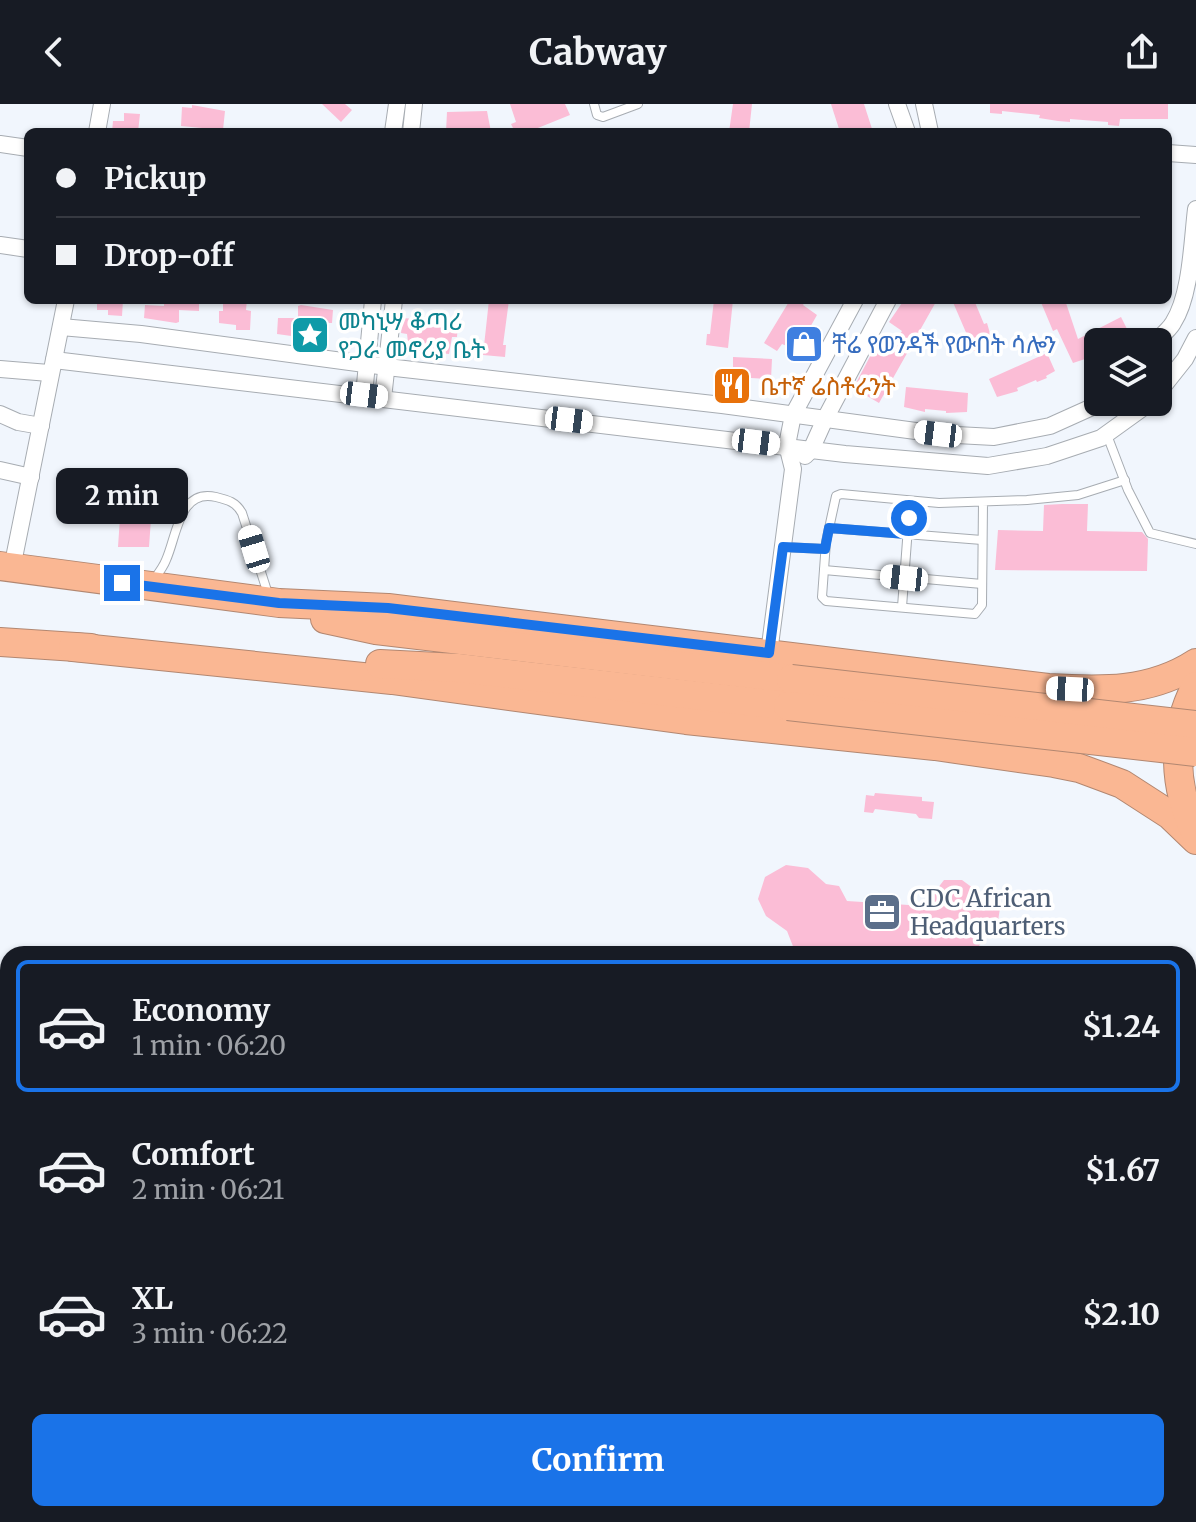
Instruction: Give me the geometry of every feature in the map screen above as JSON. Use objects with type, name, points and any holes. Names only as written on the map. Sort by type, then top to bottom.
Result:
[{"type":"highway","points":[[6,567],[275,602],[388,608],[1048,688],[1124,690],[1150,685],[1196,663]]},
{"type":"highway","points":[[275,602],[325,619],[376,630],[1196,752]]},
{"type":"highway","points":[[0,642],[458,668],[1196,725]]},
{"type":"highway","points":[[73,647],[392,680],[686,720],[935,746],[1054,763],[1079,768],[1122,784],[1170,815],[1196,837]]},
{"type":"highway","points":[[1196,686],[1187,703],[1178,739],[1178,775],[1185,812],[1196,837]]},
{"type":"street","points":[[98,128],[102,104]]},
{"type":"street","points":[[394,128],[397,104]]},
{"type":"street","points":[[411,128],[414,104]]},
{"type":"street","points":[[897,104],[906,128]]},
{"type":"street","points":[[924,104],[929,128]]},
{"type":"street","points":[[0,144],[24,147]]},
{"type":"street","points":[[1172,153],[1196,155]]},
{"type":"street","points":[[1169,328],[1180,305],[1188,273],[1196,209]]},
{"type":"street","points":[[0,245],[24,248]]},
{"type":"street","points":[[6,567],[31,477],[65,304]]},
{"type":"street","points":[[364,395],[373,304]]},
{"type":"street","points":[[383,398],[394,304]]},
{"type":"street","points":[[769,653],[793,469],[787,445],[793,415],[853,304]]},
{"type":"street","points":[[793,469],[811,450],[886,304]]},
{"type":"street","points":[[61,327],[141,334],[367,365],[472,375],[938,434],[994,437],[1050,426],[1084,410]]},
{"type":"street","points":[[1172,375],[1196,338]]},
{"type":"street","points":[[0,369],[52,366],[364,395],[811,450],[988,466],[1047,456],[1107,434],[1132,416]]},
{"type":"street","points":[[0,414],[18,422],[41,426]]},
{"type":"street","points":[[1099,416],[1107,434]]},
{"type":"street","points":[[0,470],[31,477]]},
{"type":"lane","points":[[594,104],[597,115],[603,117],[638,104]]},
{"type":"lane","points":[[1107,434],[1150,533],[1196,544]]},
{"type":"lane","points":[[983,502],[982,605],[975,614],[826,601],[822,597],[825,549],[836,496],[841,494],[939,503],[983,502],[1078,495],[1125,480]]},
{"type":"lane","points":[[149,587],[165,562],[185,507],[195,498],[208,495],[236,504],[242,513],[275,602]]},
{"type":"lane","points":[[902,607],[910,501]]},
{"type":"lane","points":[[829,528],[982,540]]},
{"type":"lane","points":[[783,547],[825,549]]},
{"type":"lane","points":[[824,570],[982,584]]},
{"type":"building","points":[[322,104],[345,104],[352,110],[341,122]]},
{"type":"building","points":[[510,104],[565,104],[570,115],[538,128],[513,128],[511,124],[516,122]]},
{"type":"building","points":[[733,104],[752,104],[749,128],[730,128]]},
{"type":"building","points":[[831,104],[864,104],[872,128],[839,128]]},
{"type":"building","points":[[990,104],[1168,104],[1168,119],[1120,119],[1119,126],[1108,125],[1108,122],[1058,121],[1039,118],[1040,115],[1002,111],[1002,114],[990,113]]},
{"type":"building","points":[[192,105],[225,111],[223,128],[181,126],[182,107],[192,108]]},
{"type":"building","points":[[487,111],[490,128],[446,128],[447,112]]},
{"type":"building","points":[[124,113],[140,114],[138,128],[112,128],[113,121],[124,121]]},
{"type":"building","points":[[97,304],[123,304],[122,316],[108,315],[108,310],[97,310]]},
{"type":"building","points":[[199,304],[199,311],[179,310],[179,322],[176,323],[144,318],[145,305]]},
{"type":"building","points":[[223,304],[247,304],[246,310],[251,311],[250,330],[236,330],[236,325],[219,323],[219,311],[223,311]]},
{"type":"building","points":[[489,304],[508,304],[503,345],[506,345],[505,357],[483,355]]},
{"type":"building","points":[[714,304],[733,304],[728,348],[706,345],[707,334],[710,334]]},
{"type":"building","points":[[788,304],[804,304],[817,315],[797,350],[782,344],[777,351],[764,343]]},
{"type":"building","points":[[901,304],[935,304],[879,403],[867,396],[869,392],[856,383],[875,347],[890,352],[902,331],[889,322]]},
{"type":"building","points":[[954,304],[976,304],[984,324],[987,323],[993,344],[974,351]]},
{"type":"building","points":[[1042,304],[1066,304],[1078,339],[1084,336],[1084,359],[1073,363],[1057,329],[1053,331]]},
{"type":"building","points":[[298,306],[333,310],[332,323],[317,323],[316,337],[313,339],[277,334],[278,318],[298,318]]},
{"type":"building","points":[[1121,317],[1126,328],[1100,328]]},
{"type":"building","points":[[403,318],[458,323],[457,337],[452,337],[449,354],[409,350],[407,334],[401,333]]},
{"type":"building","points":[[1047,353],[1055,371],[1047,378],[1017,388],[1018,391],[997,397],[989,379]]},
{"type":"building","points":[[733,357],[772,359],[771,379],[751,378],[751,390],[748,391],[719,387],[718,373],[733,373]]},
{"type":"building","points":[[906,387],[968,393],[967,412],[946,413],[925,409],[925,412],[904,407]]},
{"type":"building","points":[[123,473],[149,475],[148,505],[152,505],[149,547],[118,547]]},
{"type":"building","points":[[1088,504],[1087,531],[1142,532],[1148,539],[1147,571],[995,570],[998,530],[1043,531],[1044,505]]},
{"type":"building","points":[[875,793],[922,797],[922,801],[934,802],[932,819],[875,809],[873,813],[864,812],[866,795],[874,796]]},
{"type":"building","name":"CDC African Headquarters","points":[[786,865],[808,868],[826,884],[839,886],[847,901],[924,906],[944,880],[962,880],[1000,908],[998,921],[979,946],[793,946],[787,931],[766,916],[758,899],[765,877]]},
{"type":"place","name":"መካኒሣ ቆጣሪ የጋራ መኖሪያ ቤት","points":[[310,335]]},
{"type":"place","name":"ቸሬ የወንዳች የውበት ሳሎን","points":[[804,344]]},
{"type":"place","name":"ቤተኛ ሬስቶራንት","points":[[732,386]]},
{"type":"place","name":"CDC African Headquarters","points":[[882,912]]},
{"type":"route","points":[[122,583],[279,603],[388,608],[769,653],[783,547],[825,549],[829,528],[907,534],[909,518]]}]
